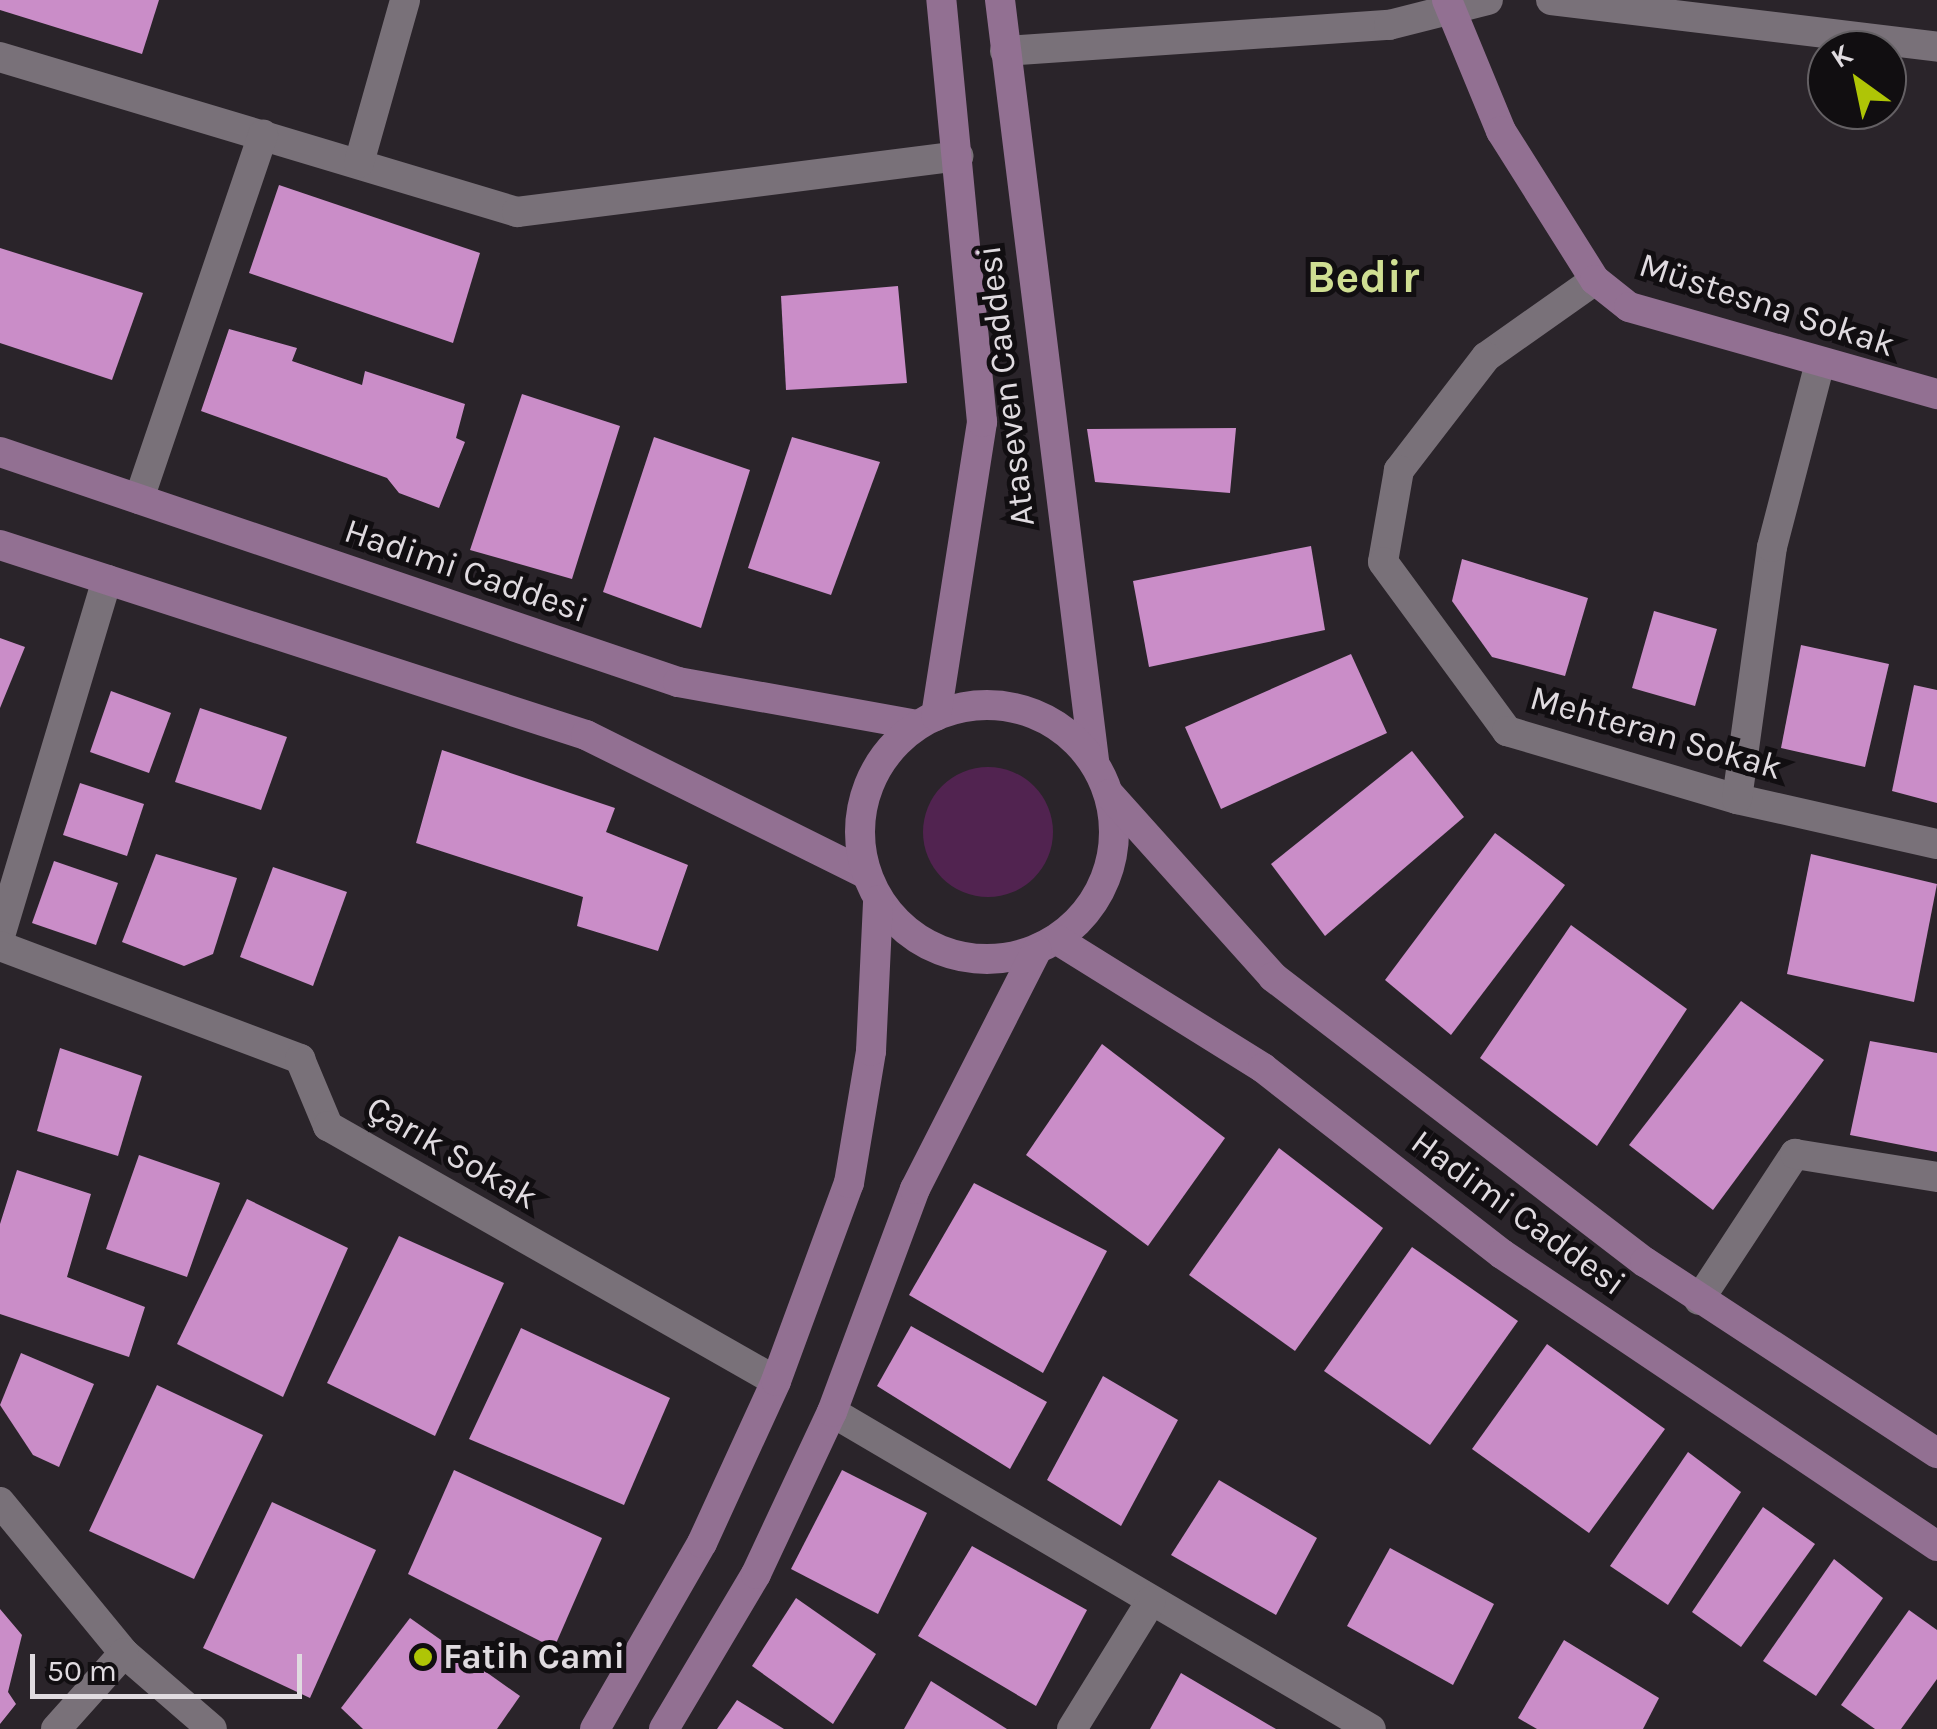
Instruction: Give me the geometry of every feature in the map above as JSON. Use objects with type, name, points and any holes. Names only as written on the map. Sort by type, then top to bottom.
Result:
[{"type":"main road","points":[[595,1729],[702,1542],[776,1381],[849,1183],[871,1050],[872,887],[859,832],[866,790],[927,721],[982,422],[941,0]]},
{"type":"main road","name":"Ataseven Caddesi","points":[[1000,0],[1095,762]]},
{"type":"main road","name":"Müstesna Sokak","points":[[1448,4],[1501,131],[1595,280],[1629,307],[1820,367],[1937,394]]},
{"type":"main road","name":"Hadimi Caddesi","points":[[0,452],[678,682],[927,721]]},
{"type":"main road","points":[[0,545],[586,735],[872,887],[927,946],[963,958],[1047,945]]},
{"type":"main road","points":[[664,1729],[756,1574],[832,1412],[915,1190],[1047,945],[1089,910],[1108,872],[1110,794],[1095,762],[1040,716],[988,706],[927,721]]},
{"type":"main road","name":"Hadimi Caddesi","points":[[1110,794],[1273,977],[1699,1300],[1937,1454]]},
{"type":"main road","name":"Hadimi Caddesi","points":[[1047,945],[1263,1068],[1502,1254],[1937,1546]]},
{"type":"street","points":[[359,163],[405,0]]},
{"type":"street","points":[[1004,51],[1389,26],[1448,4],[1488,0]]},
{"type":"street","points":[[1552,0],[1937,47]]},
{"type":"street","points":[[0,57],[517,212],[958,156]]},
{"type":"street","points":[[139,499],[263,134]]},
{"type":"street","name":"Mehteran Sokak","points":[[1595,280],[1486,357],[1399,470],[1383,562],[1507,731],[1737,799],[1937,844]]},
{"type":"street","points":[[1737,799],[1772,547],[1820,367]]},
{"type":"street","points":[[0,936],[107,580]]},
{"type":"street","name":"Çarık Sokak","points":[[0,946],[300,1059],[328,1126],[776,1381]]},
{"type":"street","points":[[1699,1300],[1795,1154],[1937,1176]]},
{"type":"street","points":[[832,1412],[1371,1729]]},
{"type":"street","points":[[0,1502],[124,1653],[212,1729]]},
{"type":"street","points":[[1072,1729],[1151,1601]]},
{"type":"street","points":[[56,1729],[124,1653]]},
{"type":"shaded area","points":[[988,767],[1013,772],[1034,786],[1048,807],[1053,832],[1048,857],[1034,878],[1013,892],[988,897],[963,892],[942,878],[928,857],[923,832],[928,807],[942,786],[963,772]]},
{"type":"building","points":[[0,0],[159,0],[142,54],[0,10]]},
{"type":"building","points":[[279,185],[480,253],[453,343],[249,273]]},
{"type":"building","points":[[0,248],[143,293],[112,380],[0,343]]},
{"type":"building","points":[[898,286],[907,383],[786,390],[781,296]]},
{"type":"building","points":[[229,329],[297,348],[292,361],[362,385],[365,371],[465,404],[456,438],[465,442],[439,508],[399,493],[387,478],[201,411]]},
{"type":"building","points":[[522,394],[620,426],[572,579],[470,550]]},
{"type":"building","points":[[1236,428],[1230,493],[1095,482],[1087,429]]},
{"type":"building","points":[[654,437],[750,470],[701,628],[603,592]]},
{"type":"building","points":[[792,437],[880,462],[831,595],[748,568]]},
{"type":"building","points":[[1311,546],[1325,630],[1149,667],[1133,581]]},
{"type":"building","points":[[1462,559],[1588,598],[1565,676],[1492,657],[1452,601]]},
{"type":"building","points":[[1654,611],[1717,629],[1695,706],[1632,688]]},
{"type":"building","points":[[0,638],[25,647],[0,708]]},
{"type":"building","points":[[1801,645],[1889,664],[1865,767],[1781,748]]},
{"type":"building","points":[[1351,654],[1387,733],[1221,809],[1185,727]]},
{"type":"building","points":[[1914,685],[1937,690],[1937,803],[1892,791]]},
{"type":"building","points":[[111,691],[171,713],[149,773],[90,752]]},
{"type":"building","points":[[200,708],[287,737],[261,810],[175,782]]},
{"type":"building","points":[[442,750],[615,808],[606,832],[688,865],[658,951],[577,926],[583,897],[416,843]]},
{"type":"building","points":[[1412,751],[1464,817],[1325,936],[1271,864]]},
{"type":"building","points":[[80,783],[144,804],[127,856],[63,835]]},
{"type":"building","points":[[1495,833],[1565,885],[1451,1035],[1385,980]]},
{"type":"building","points":[[156,854],[237,878],[213,954],[184,966],[122,942]]},
{"type":"building","points":[[1811,854],[1937,884],[1914,1002],[1787,974]]},
{"type":"building","points":[[54,861],[118,883],[96,945],[32,923]]},
{"type":"building","points":[[273,867],[347,892],[313,986],[240,957]]},
{"type":"building","points":[[1571,925],[1687,1009],[1597,1146],[1480,1058]]},
{"type":"building","points":[[1741,1001],[1824,1060],[1713,1210],[1629,1145]]},
{"type":"building","points":[[1870,1041],[1937,1053],[1937,1152],[1850,1135]]},
{"type":"building","points":[[1102,1044],[1225,1138],[1148,1246],[1026,1155]]},
{"type":"building","points":[[60,1048],[142,1076],[118,1156],[37,1131]]},
{"type":"building","points":[[1279,1148],[1383,1228],[1295,1351],[1189,1275]]},
{"type":"building","points":[[139,1155],[220,1183],[187,1277],[106,1249]]},
{"type":"building","points":[[17,1170],[91,1194],[67,1277],[145,1307],[129,1357],[0,1314],[0,1224]]},
{"type":"building","points":[[974,1183],[1107,1251],[1043,1373],[909,1295]]},
{"type":"building","points":[[247,1199],[348,1248],[283,1397],[177,1344]]},
{"type":"building","points":[[399,1236],[504,1283],[435,1436],[327,1383]]},
{"type":"building","points":[[1412,1247],[1518,1321],[1430,1445],[1324,1371]]},
{"type":"building","points":[[911,1326],[1047,1402],[1010,1469],[877,1386]]},
{"type":"building","points":[[521,1328],[670,1398],[624,1505],[469,1439]]},
{"type":"building","points":[[1547,1344],[1665,1429],[1589,1533],[1472,1449]]},
{"type":"building","points":[[21,1353],[94,1384],[59,1467],[33,1455],[0,1405]]},
{"type":"building","points":[[1103,1376],[1178,1420],[1121,1526],[1047,1480]]},
{"type":"building","points":[[157,1385],[263,1435],[194,1579],[89,1531]]},
{"type":"building","points":[[1688,1452],[1741,1492],[1668,1605],[1610,1566]]},
{"type":"building","points":[[454,1470],[602,1538],[554,1648],[408,1574]]},
{"type":"building","points":[[842,1470],[927,1513],[878,1614],[791,1569]]},
{"type":"building","points":[[1219,1480],[1317,1538],[1276,1615],[1171,1555]]},
{"type":"building","points":[[272,1502],[376,1550],[310,1698],[203,1648]]},
{"type":"building","points":[[1763,1507],[1815,1544],[1741,1647],[1692,1612]]},
{"type":"building","points":[[972,1546],[1087,1610],[1036,1706],[918,1636]]},
{"type":"building","points":[[1390,1548],[1494,1604],[1453,1685],[1347,1626]]},
{"type":"building","points":[[1834,1559],[1883,1598],[1816,1696],[1763,1661]]},
{"type":"building","points":[[796,1598],[876,1654],[833,1724],[752,1666]]},
{"type":"building","points":[[0,1609],[22,1635],[8,1692],[16,1704],[0,1724]]},
{"type":"building","points":[[1909,1610],[1937,1630],[1937,1679],[1901,1729],[1875,1729],[1841,1705]]},
{"type":"building","name":"Fatih Cami","points":[[410,1618],[520,1696],[497,1729],[363,1729],[341,1708]]},
{"type":"building","points":[[1564,1640],[1659,1698],[1643,1729],[1537,1729],[1518,1718]]},
{"type":"building","points":[[1181,1673],[1276,1729],[1150,1729]]},
{"type":"building","points":[[931,1681],[1007,1729],[904,1729]]},
{"type":"building","points":[[737,1700],[784,1729],[717,1729]]},
{"type":"place","name":"Fatih Cami","points":[[423,1657]]},
{"type":"district","name":"Bedir","points":[[1363,278]]}]
